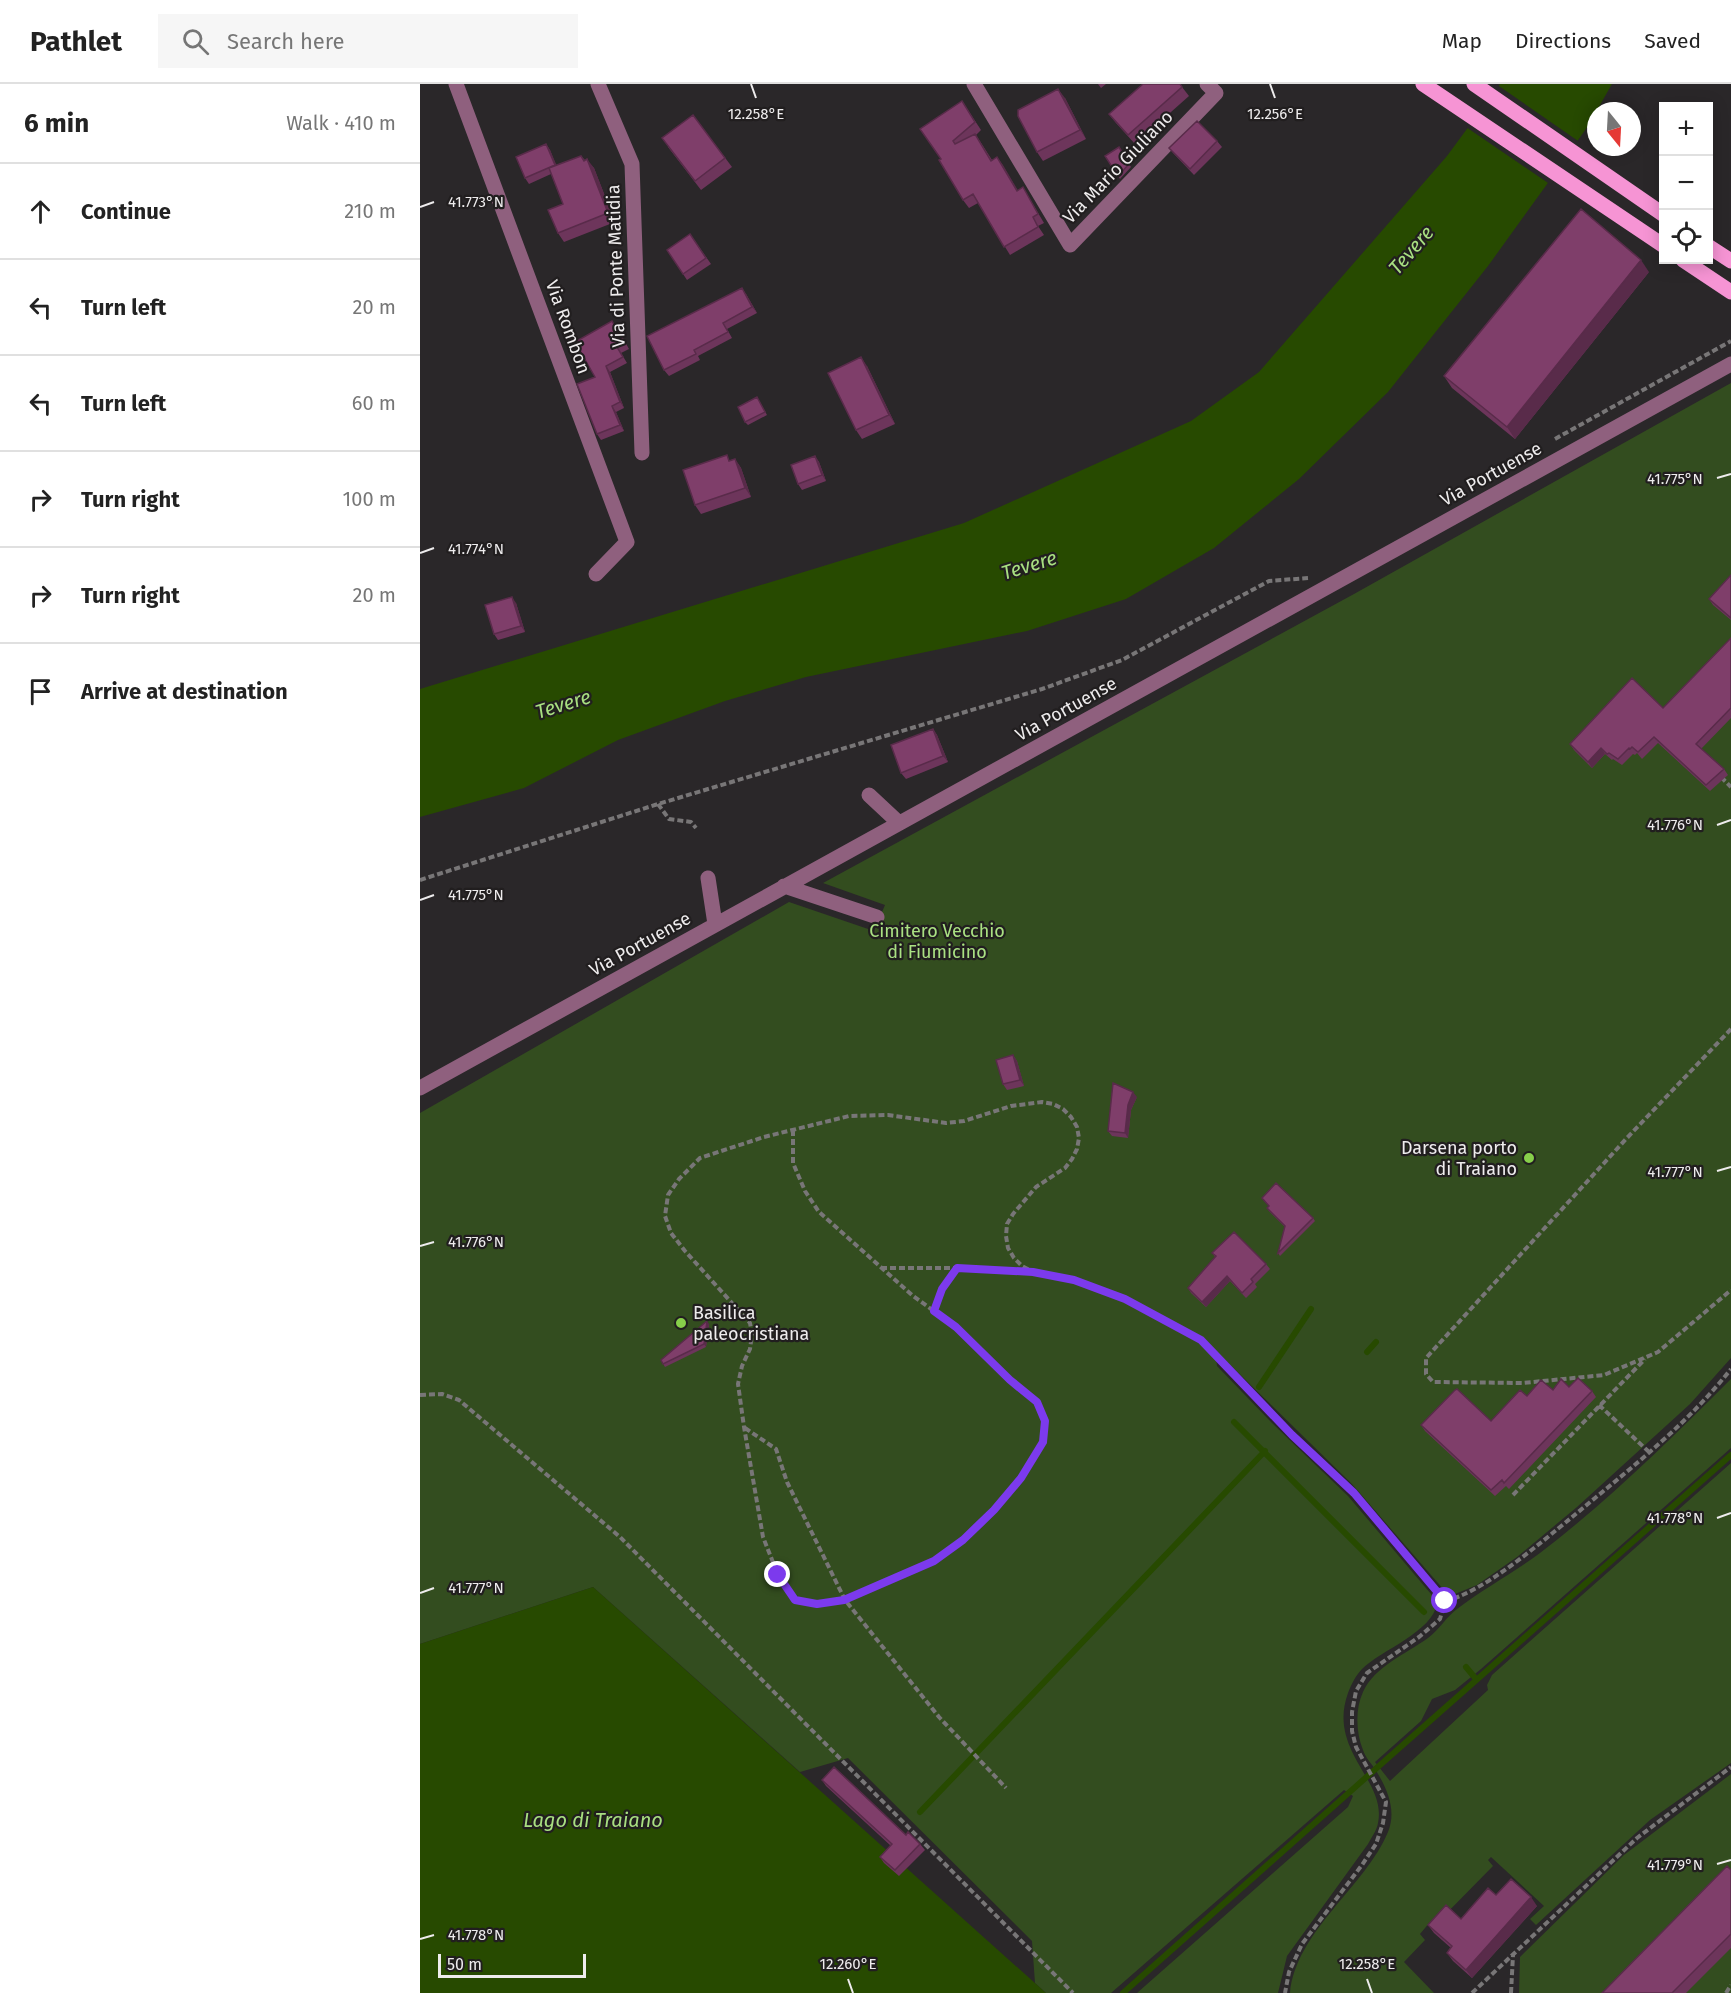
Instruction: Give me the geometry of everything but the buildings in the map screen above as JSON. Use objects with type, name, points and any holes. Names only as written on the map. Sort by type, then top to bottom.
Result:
[{"type":"main road","points":[[1423,84],[1659,243]]},
{"type":"main road","points":[[1474,84],[1659,212]]},
{"type":"main road","points":[[1713,249],[1731,261]]},
{"type":"main road","points":[[1689,264],[1731,292]]},
{"type":"street","name":"Via Rombon","points":[[456,84],[627,542],[596,574]]},
{"type":"street","name":"Via di Ponte Matidia","points":[[598,84],[632,164],[642,453]]},
{"type":"street","name":"Via Mario Giuliano","points":[[974,84],[1070,245],[1216,93],[1207,84]]},
{"type":"street","name":"Via Portuense","points":[[420,1088],[1731,364]]},
{"type":"street","points":[[869,795],[899,823]]},
{"type":"street","points":[[708,878],[716,924]]},
{"type":"street","points":[[784,886],[877,917]]},
{"type":"path","points":[[420,880],[658,804],[1042,689],[1122,660],[1269,581],[1291,579]]},
{"type":"path","points":[[1713,770],[1731,787]]},
{"type":"path","points":[[658,804],[669,819],[691,822],[696,828]]},
{"type":"path","points":[[1731,1029],[1618,1148],[1426,1358],[1426,1374],[1433,1382],[1523,1383],[1604,1375],[1658,1352],[1731,1290]]},
{"type":"path","points":[[793,1130],[793,1163],[805,1191],[825,1218],[881,1268],[956,1327],[1010,1380],[1037,1402],[1045,1421],[1043,1442],[1021,1478],[994,1510],[963,1540],[934,1561],[844,1600],[817,1604],[795,1600],[778,1575],[763,1537],[744,1427],[738,1384],[742,1366],[750,1349],[752,1334],[750,1323],[671,1233],[665,1216],[668,1195],[679,1179],[700,1158],[764,1137],[849,1116],[888,1115],[946,1123],[964,1121],[1011,1106],[1042,1102],[1063,1109],[1077,1127],[1079,1138],[1077,1149],[1065,1168],[1036,1187],[1013,1214],[1008,1224],[1006,1236],[1008,1248],[1022,1266],[1033,1272]]},
{"type":"path","points":[[881,1268],[957,1268],[1033,1272],[1074,1280],[1125,1299],[1201,1340],[1292,1435],[1354,1493],[1445,1601]]},
{"type":"path","points":[[934,1311],[942,1289],[957,1268]]},
{"type":"path","points":[[1513,1495],[1647,1357]]},
{"type":"path","points":[[1445,1601],[1467,1594],[1532,1550],[1680,1425],[1731,1369]]},
{"type":"path","points":[[420,1395],[442,1394],[459,1400],[620,1537],[1073,1993]]},
{"type":"path","points":[[1599,1405],[1649,1452]]},
{"type":"path","points":[[744,1427],[776,1449],[788,1482],[844,1600],[939,1717],[1006,1788]]},
{"type":"path","points":[[1285,1993],[1289,1972],[1302,1944],[1362,1865],[1376,1844],[1383,1823],[1386,1802],[1365,1767],[1356,1748],[1352,1731],[1352,1712],[1356,1691],[1367,1673],[1419,1637],[1440,1619],[1445,1601]]},
{"type":"path","points":[[1472,1993],[1637,1838],[1731,1767]]},
{"type":"path","points":[[1511,1993],[1513,1955]]},
{"type":"path","points":[[1726,1993],[1731,1985]]},
{"type":"green space","name":"Cimitero Vecchio di Fiumicino","points":[[1731,383],[1731,1358],[1690,1404],[1577,1507],[1517,1557],[1477,1585],[1455,1594],[1444,1590],[1352,1484],[1215,1350],[1217,1366],[1348,1496],[1437,1603],[1433,1613],[1417,1632],[1362,1669],[1349,1690],[1344,1713],[1345,1732],[1374,1793],[1378,1807],[1377,1826],[1368,1844],[1287,1956],[1278,1993],[1137,1993],[1348,1807],[1353,1796],[1344,1790],[1111,1993],[1046,1993],[1035,1983],[1032,1941],[848,1758],[800,1772],[593,1587],[420,1644],[420,1113],[789,902],[874,931],[885,905],[823,883],[1354,594]]},
{"type":"green space","points":[[1731,1379],[1731,1448],[1481,1669],[1455,1690],[1432,1699],[1421,1721],[1375,1762],[1390,1781],[1488,1690],[1487,1685],[1492,1675],[1731,1463],[1731,1763],[1650,1820],[1536,1925],[1530,1919],[1544,1906],[1491,1857],[1488,1860],[1493,1866],[1435,1925],[1430,1922],[1420,1934],[1425,1940],[1404,1962],[1434,1993],[1290,1993],[1295,1971],[1305,1949],[1318,1929],[1364,1872],[1391,1824],[1391,1807],[1387,1791],[1365,1755],[1359,1736],[1357,1721],[1360,1699],[1368,1683],[1392,1661],[1432,1634],[1457,1609],[1540,1553],[1590,1512],[1662,1447]]},
{"type":"green space","points":[[1731,1774],[1731,1993],[1519,1993],[1520,1957],[1624,1855]]},
{"type":"water","name":"Tevere","points":[[1500,84],[1612,84],[1602,102],[1587,102],[1587,127],[1488,266],[1388,392],[1299,479],[1214,548],[1126,599],[1027,631],[806,677],[725,701],[618,740],[524,788],[420,817],[420,689],[964,523],[1191,421],[1259,372],[1447,156]]},
{"type":"water","name":"Lago di Traiano","points":[[593,1587],[1046,1993],[420,1993],[420,1644]]},
{"type":"pier","points":[[1496,84],[1581,143],[1551,185],[1466,127]]},
{"type":"waterway","points":[[1259,1387],[1311,1309]]},
{"type":"waterway","points":[[1367,1352],[1376,1342]]},
{"type":"waterway","points":[[1234,1422],[1424,1612]]},
{"type":"waterway","points":[[920,1812],[1265,1451]]},
{"type":"waterway","points":[[1123,1993],[1731,1455]]},
{"type":"waterway","points":[[1466,1667],[1476,1679]]},
{"type":"place","name":"Darsena porto di Traiano","points":[[1529,1158]]},
{"type":"place","name":"Basilica paleocristiana","points":[[681,1323]]},
{"type":"route","points":[[778,1575],[795,1600],[817,1604],[844,1600],[934,1561],[963,1540],[994,1510],[1021,1478],[1043,1442],[1045,1421],[1037,1402],[1010,1380],[956,1327],[934,1311],[942,1289],[957,1268],[1033,1272],[1074,1280],[1125,1299],[1201,1340],[1292,1435],[1354,1493],[1445,1601]]}]
